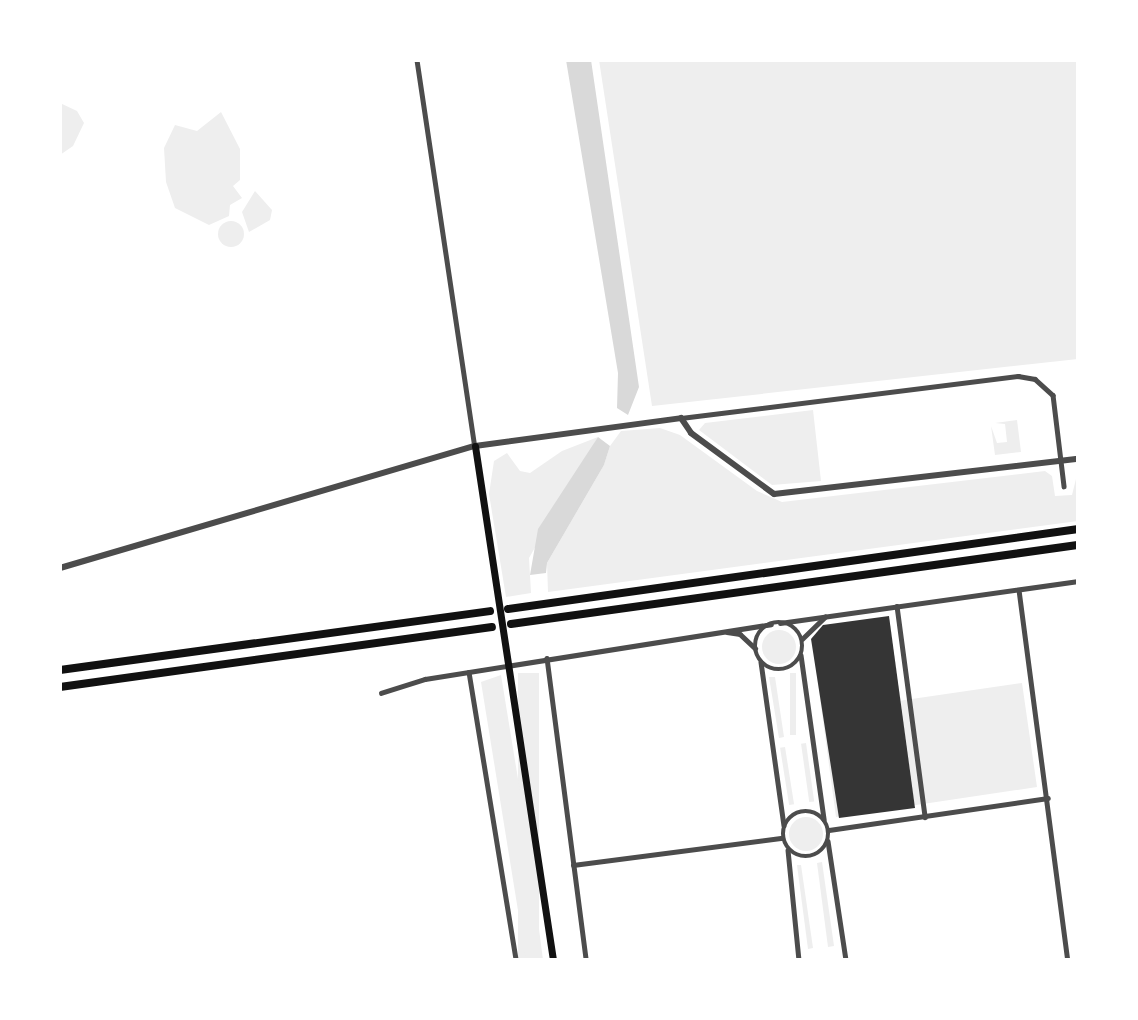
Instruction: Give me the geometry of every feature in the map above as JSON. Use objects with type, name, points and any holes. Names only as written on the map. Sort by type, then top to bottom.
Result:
[{"type":"highway","points":[[508,609],[1078,529]]},
{"type":"highway","points":[[511,624],[1078,545]]},
{"type":"highway","points":[[60,670],[490,611]]},
{"type":"highway","points":[[60,687],[492,627]]},
{"type":"main road","points":[[475,446],[553,960]]},
{"type":"street","points":[[417,60],[475,446]]},
{"type":"street","points":[[60,568],[475,446],[1018,376],[1035,379],[1053,395],[1064,486]]},
{"type":"street","points":[[681,418],[692,433],[774,494],[1078,459]]},
{"type":"street","points":[[381,693],[469,672],[547,658],[828,615],[1078,581]]},
{"type":"street","points":[[1019,590],[1069,950],[1068,960]]},
{"type":"street","points":[[897,606],[926,817]]},
{"type":"street","points":[[828,615],[814,622],[802,640],[801,655],[824,819],[829,830],[828,841],[846,960]]},
{"type":"street","points":[[780,623],[794,628],[802,640]]},
{"type":"street","points":[[755,648],[759,633],[771,624]]},
{"type":"street","points":[[725,632],[740,634],[755,648],[761,662],[784,825],[782,838],[788,850],[799,960]]},
{"type":"street","points":[[761,662],[783,670],[801,655]]},
{"type":"street","points":[[547,658],[586,960]]},
{"type":"street","points":[[469,672],[516,960]]},
{"type":"street","points":[[829,830],[1048,798]]},
{"type":"street","points":[[784,825],[802,811],[824,819]]},
{"type":"street","points":[[573,865],[782,838]]},
{"type":"street","points":[[788,850],[807,858],[828,841]]},
{"type":"street","points":[[1069,950],[1073,960]]},
{"type":"shaded area","points":[[566,60],[591,60],[639,387],[628,415],[617,408],[618,373]]},
{"type":"shaded area","points":[[599,60],[1078,60],[1078,359],[652,406]]},
{"type":"shaded area","points":[[60,103],[77,111],[84,123],[73,146],[60,155]]},
{"type":"shaded area","points":[[221,112],[240,149],[240,180],[233,186],[242,198],[230,205],[229,216],[209,225],[175,208],[166,182],[164,148],[175,125],[197,131]]},
{"type":"shaded area","points":[[255,191],[272,210],[270,220],[249,232],[242,212]]},
{"type":"shaded area","points":[[231,221],[240,225],[244,234],[240,243],[231,247],[222,243],[218,234],[222,225]]},
{"type":"shaded area","points":[[813,410],[821,481],[772,485],[699,430],[705,423]]},
{"type":"shaded area","points":[[1017,420],[1021,452],[995,455],[991,426],[997,443],[1007,442],[1005,424],[995,423]]},
{"type":"shaded area","points":[[660,428],[680,435],[757,491],[782,502],[1045,471],[1052,476],[1055,496],[1072,495],[1078,471],[1078,521],[548,592],[547,563],[604,465],[610,446],[621,431]]},
{"type":"shaded area","points":[[598,437],[529,558],[531,593],[506,597],[489,494],[494,461],[507,453],[520,471],[530,473],[562,451]]},
{"type":"shaded area","points":[[598,437],[610,446],[604,465],[547,563],[546,573],[530,575],[538,529]]},
{"type":"shaded area","points":[[824,626],[898,701],[1022,683],[1037,787],[836,817],[812,639]]},
{"type":"shaded area","points":[[779,630],[791,635],[796,647],[791,659],[779,664],[767,659],[762,647],[767,635]]},
{"type":"shaded area","points":[[518,673],[539,673],[539,960],[518,960]]},
{"type":"shaded area","points":[[790,673],[796,673],[796,735],[790,735]]},
{"type":"shaded area","points":[[501,675],[526,828],[543,960],[526,960],[481,682]]},
{"type":"shaded area","points":[[769,677],[775,677],[784,737],[779,738]]},
{"type":"shaded area","points":[[806,743],[814,801],[809,802],[801,744]]},
{"type":"shaded area","points":[[785,747],[794,804],[789,805],[780,748]]},
{"type":"shaded area","points":[[806,817],[818,822],[823,834],[818,846],[806,851],[794,846],[789,834],[794,822]]},
{"type":"shaded area","points":[[822,862],[834,946],[828,947],[817,863]]},
{"type":"shaded area","points":[[797,865],[801,865],[813,948],[808,949]]},
{"type":"building","points":[[889,616],[915,808],[839,818],[811,639],[823,625]]}]
